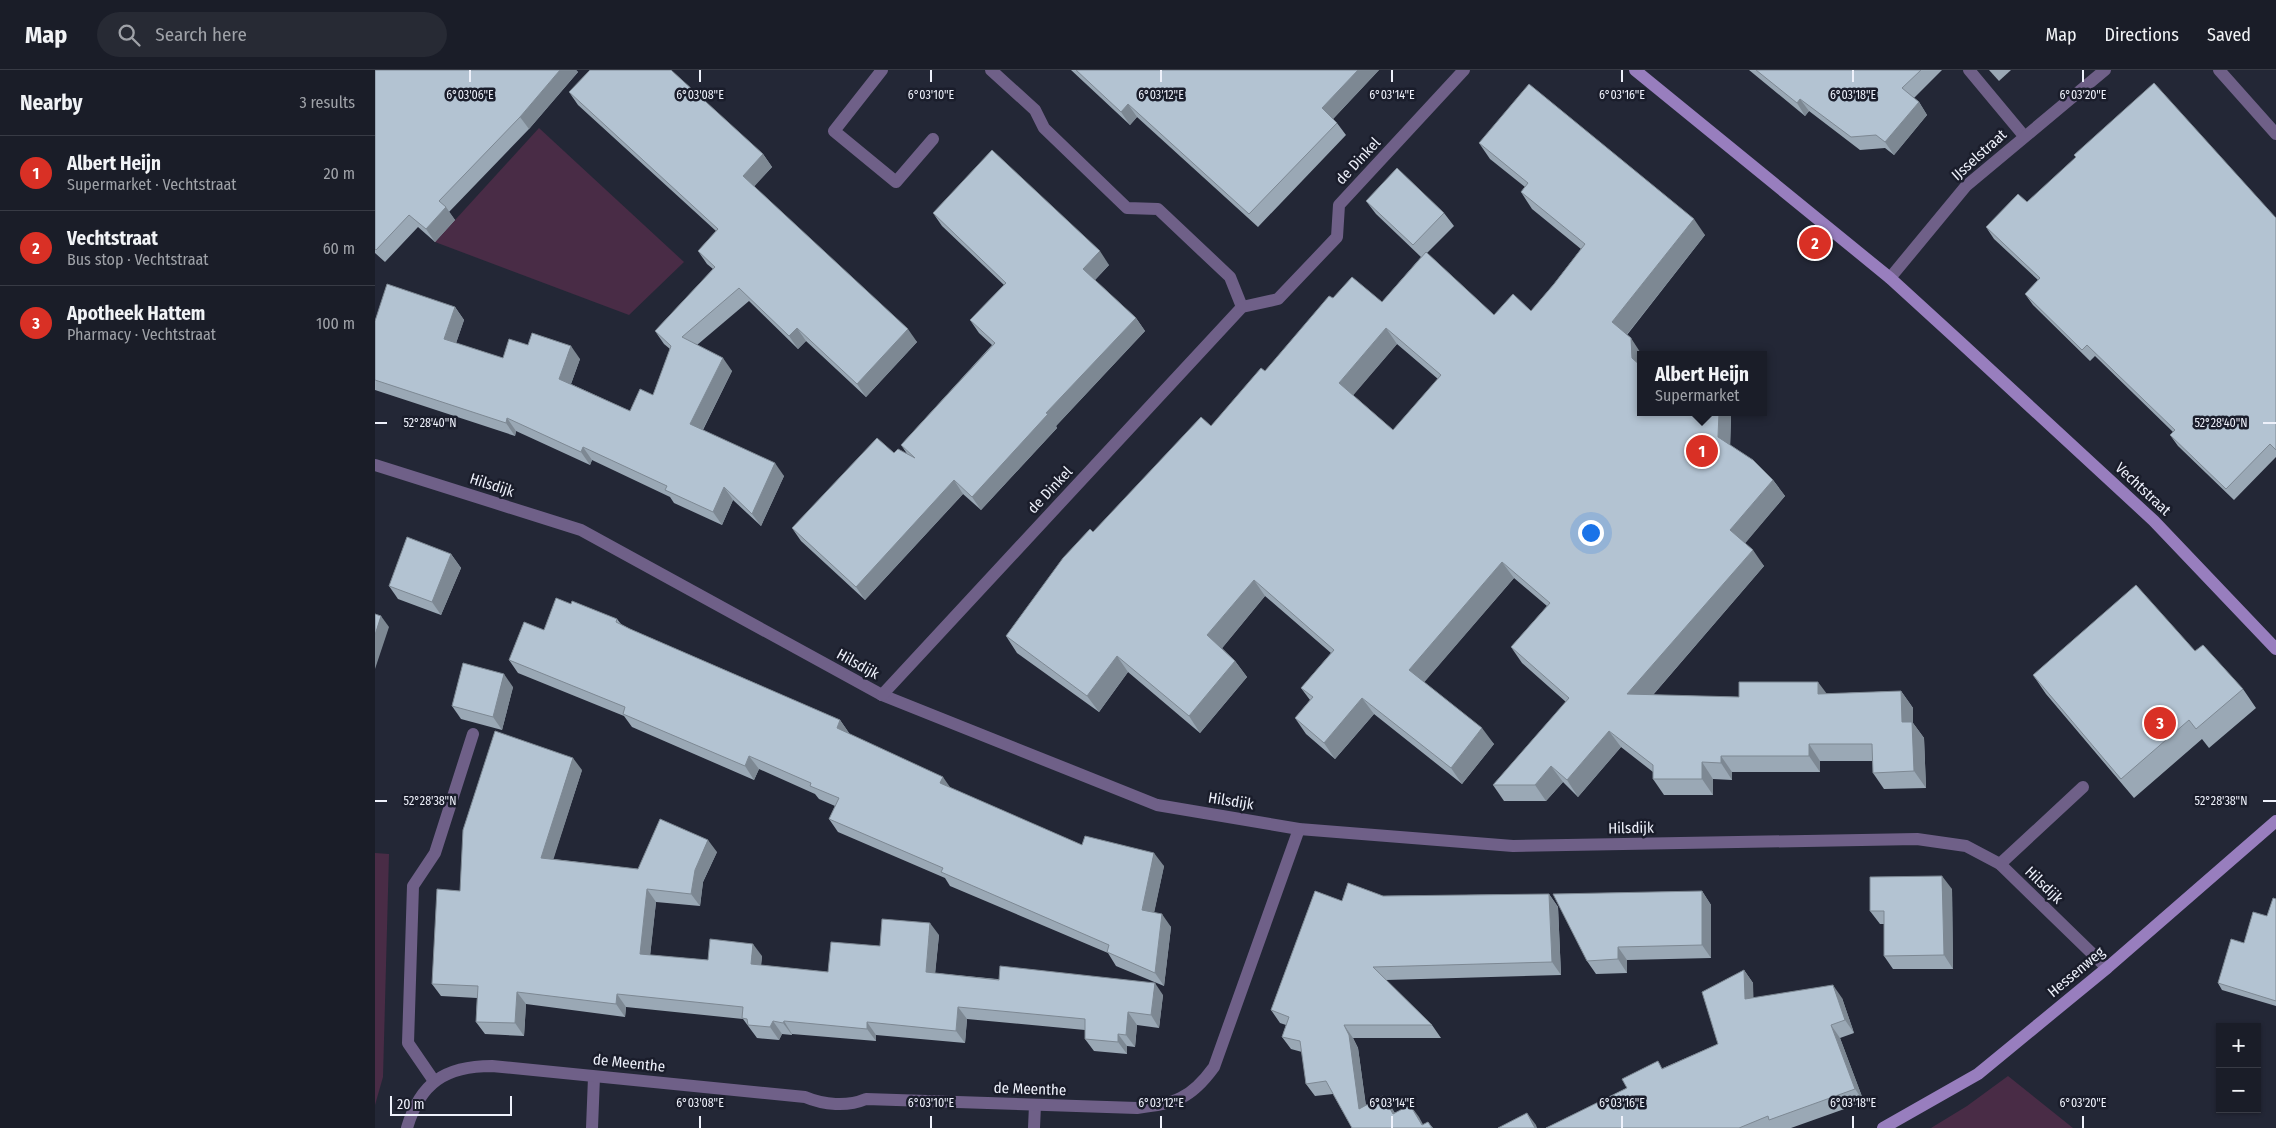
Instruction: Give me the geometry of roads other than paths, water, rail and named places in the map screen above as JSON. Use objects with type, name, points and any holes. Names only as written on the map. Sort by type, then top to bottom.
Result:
[{"type":"main road","name":"Vechtstraat","points":[[1635,70],[1890,278],[2154,521],[2276,649]]},
{"type":"main road","name":"Hessenweg","points":[[1883,1128],[1978,1074],[2107,968],[2276,822]]},
{"type":"street","points":[[882,70],[834,131],[896,182],[933,140]]},
{"type":"street","points":[[991,70],[1035,110],[1044,128],[1127,208],[1158,210],[1230,277],[1242,307]]},
{"type":"street","name":"de Dinkel","points":[[882,695],[1242,307],[1279,299],[1331,244],[1337,237],[1339,205],[1464,70]]},
{"type":"street","points":[[1969,70],[2024,136]]},
{"type":"street","name":"IJsselstraat","points":[[1890,278],[1967,186],[2024,136],[2105,70]]},
{"type":"street","points":[[2219,70],[2276,134]]},
{"type":"street","name":"Hilsdijk","points":[[375,465],[581,530],[882,695],[1157,805],[1299,828],[1513,846],[1917,839],[1966,846],[2000,864],[2107,968]]},
{"type":"street","points":[[434,1081],[408,1043],[413,886],[435,853],[473,734]]},
{"type":"street","points":[[2000,864],[2083,787]]},
{"type":"street","name":"de Meenthe","points":[[407,1128],[420,1094],[434,1081],[455,1070],[473,1066],[492,1066],[805,1097],[817,1102],[853,1104],[866,1099],[1137,1108],[1162,1105],[1183,1098],[1205,1079],[1214,1067],[1299,828]]},
{"type":"street","points":[[592,1128],[594,1076]]},
{"type":"street","points":[[1034,1128],[1035,1105]]},
{"type":"place","name":"Vechtstraat","points":[[1815,243]]},
{"type":"place","name":"Albert Heijn","points":[[1702,451]]},
{"type":"place","name":"Apotheek Hattem","points":[[2160,723]]}]
